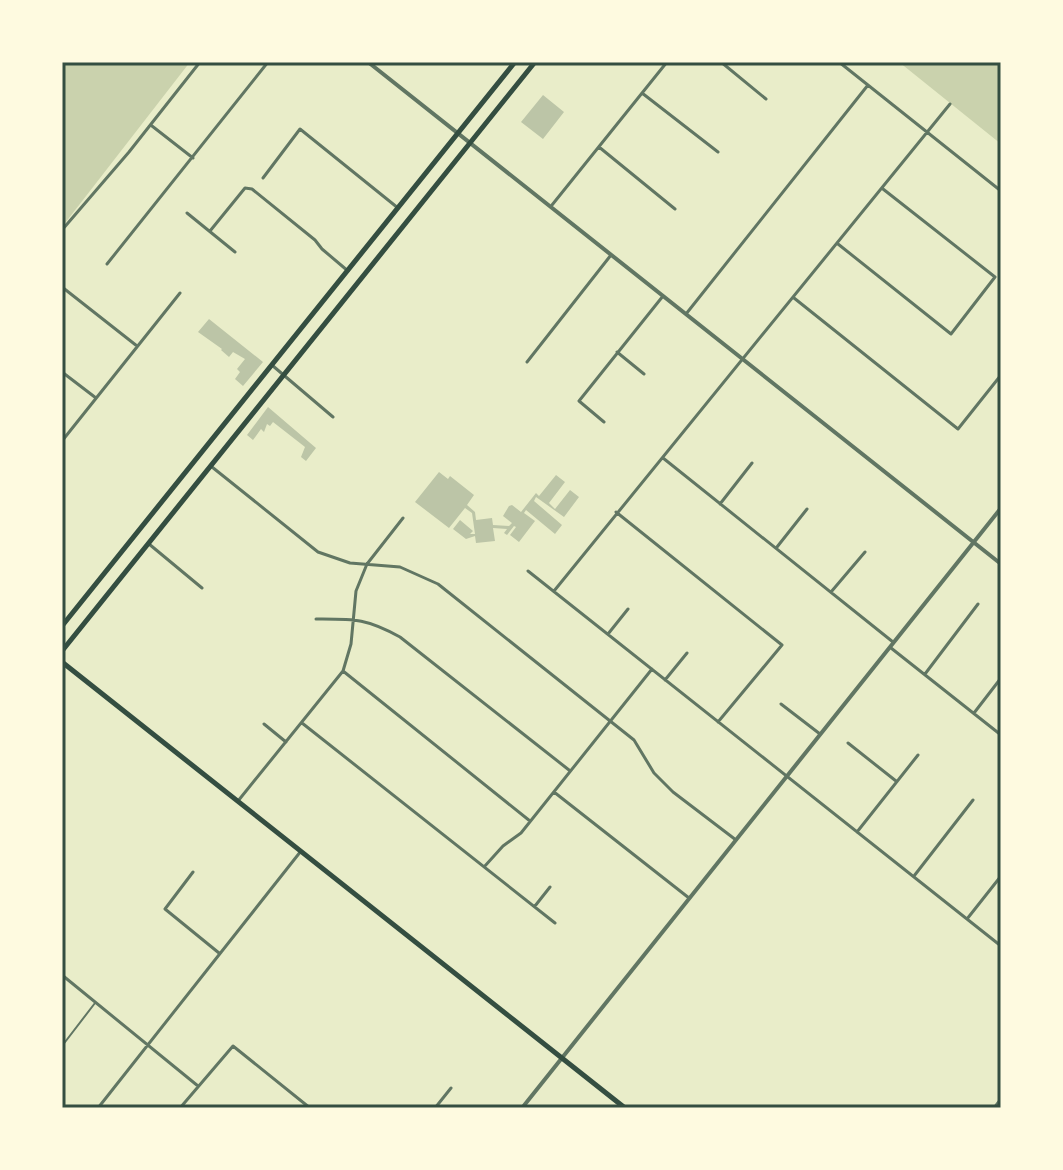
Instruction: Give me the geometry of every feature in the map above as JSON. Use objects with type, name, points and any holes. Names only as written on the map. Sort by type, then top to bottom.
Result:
[{"type":"main road","points":[[62,626],[515,62]]},
{"type":"main road","points":[[62,651],[535,62]]},
{"type":"main road","points":[[62,662],[625,1108]]},
{"type":"street","points":[[62,230],[200,62]]},
{"type":"street","points":[[107,264],[268,62]]},
{"type":"street","points":[[368,62],[1001,564]]},
{"type":"street","points":[[550,207],[667,62]]},
{"type":"street","points":[[721,62],[766,99]]},
{"type":"street","points":[[839,62],[1001,191]]},
{"type":"street","points":[[686,314],[868,85]]},
{"type":"street","points":[[642,93],[718,152]]},
{"type":"street","points":[[554,591],[950,104]]},
{"type":"street","points":[[151,125],[193,158]]},
{"type":"street","points":[[263,178],[300,129],[398,208]]},
{"type":"street","points":[[599,147],[675,209]]},
{"type":"street","points":[[210,231],[245,188],[252,189],[348,271]]},
{"type":"street","points":[[838,244],[951,334],[995,277],[883,188]]},
{"type":"street","points":[[187,213],[235,252]]},
{"type":"street","points":[[527,362],[611,255]]},
{"type":"street","points":[[62,287],[137,346]]},
{"type":"street","points":[[62,441],[180,293]]},
{"type":"street","points":[[604,422],[579,401],[663,296]]},
{"type":"street","points":[[794,298],[958,429],[1001,375]]},
{"type":"street","points":[[617,352],[644,374]]},
{"type":"street","points":[[273,366],[333,417]]},
{"type":"street","points":[[62,372],[96,398]]},
{"type":"street","points":[[663,458],[831,592],[1001,735]]},
{"type":"street","points":[[720,504],[752,463]]},
{"type":"street","points":[[210,465],[318,552],[350,563],[400,567],[438,584],[634,740],[654,773],[673,792],[736,840]]},
{"type":"street","points":[[522,1108],[1001,508]]},
{"type":"street","points":[[776,548],[807,509]]},
{"type":"street","points":[[616,512],[782,645],[718,722]]},
{"type":"street","points":[[238,801],[343,671],[351,644],[356,591],[367,564],[403,518]]},
{"type":"street","points":[[149,544],[202,588]]},
{"type":"street","points":[[831,592],[865,552]]},
{"type":"street","points":[[528,571],[1001,946]]},
{"type":"street","points":[[925,674],[978,604]]},
{"type":"street","points":[[607,634],[628,609]]},
{"type":"street","points":[[316,619],[354,619],[375,623],[400,637],[569,770]]},
{"type":"street","points":[[665,680],[687,653]]},
{"type":"street","points":[[484,867],[530,821],[652,669]]},
{"type":"street","points":[[343,671],[530,821]]},
{"type":"street","points":[[974,713],[1001,678]]},
{"type":"street","points":[[781,704],[820,734]]},
{"type":"street","points":[[302,723],[555,923]]},
{"type":"street","points":[[264,724],[286,742]]},
{"type":"street","points":[[848,743],[896,781]]},
{"type":"street","points":[[857,832],[918,755]]},
{"type":"street","points":[[554,792],[689,898]]},
{"type":"street","points":[[913,877],[973,800]]},
{"type":"street","points":[[98,1108],[301,851]]},
{"type":"street","points":[[193,872],[165,909],[219,953]]},
{"type":"street","points":[[967,919],[1001,876]]},
{"type":"street","points":[[534,907],[550,887]]},
{"type":"street","points":[[62,975],[198,1086]]},
{"type":"street","points":[[180,1108],[233,1046],[310,1108]]},
{"type":"street","points":[[435,1108],[451,1088]]},
{"type":"street","points":[[994,1108],[1001,1099]]},
{"type":"lane","points":[[62,1046],[96,1002]]},
{"type":"green space","points":[[62,62],[190,62],[62,227]]},
{"type":"green space","points":[[899,62],[1001,62],[1001,144]]},
{"type":"building","points":[[543,95],[564,112],[543,139],[521,122]]},
{"type":"building","points":[[209,319],[263,362],[243,386],[235,379],[240,372],[237,369],[245,359],[233,352],[229,357],[198,332]]},
{"type":"building","points":[[268,407],[316,448],[306,461],[301,457],[305,447],[273,422],[270,426],[267,424],[264,432],[261,429],[253,440],[247,435]]},
{"type":"building","points":[[439,472],[448,479],[450,476],[474,495],[467,505],[475,512],[476,520],[492,518],[493,525],[509,526],[512,523],[503,516],[509,506],[521,512],[556,475],[565,482],[549,503],[555,509],[570,490],[579,497],[564,517],[536,497],[534,501],[562,525],[555,534],[526,510],[524,513],[535,521],[519,542],[510,535],[514,526],[507,535],[504,533],[507,529],[493,528],[495,541],[476,543],[475,536],[466,539],[453,529],[460,520],[473,531],[470,534],[475,534],[472,513],[465,508],[449,528],[415,502]]}]
